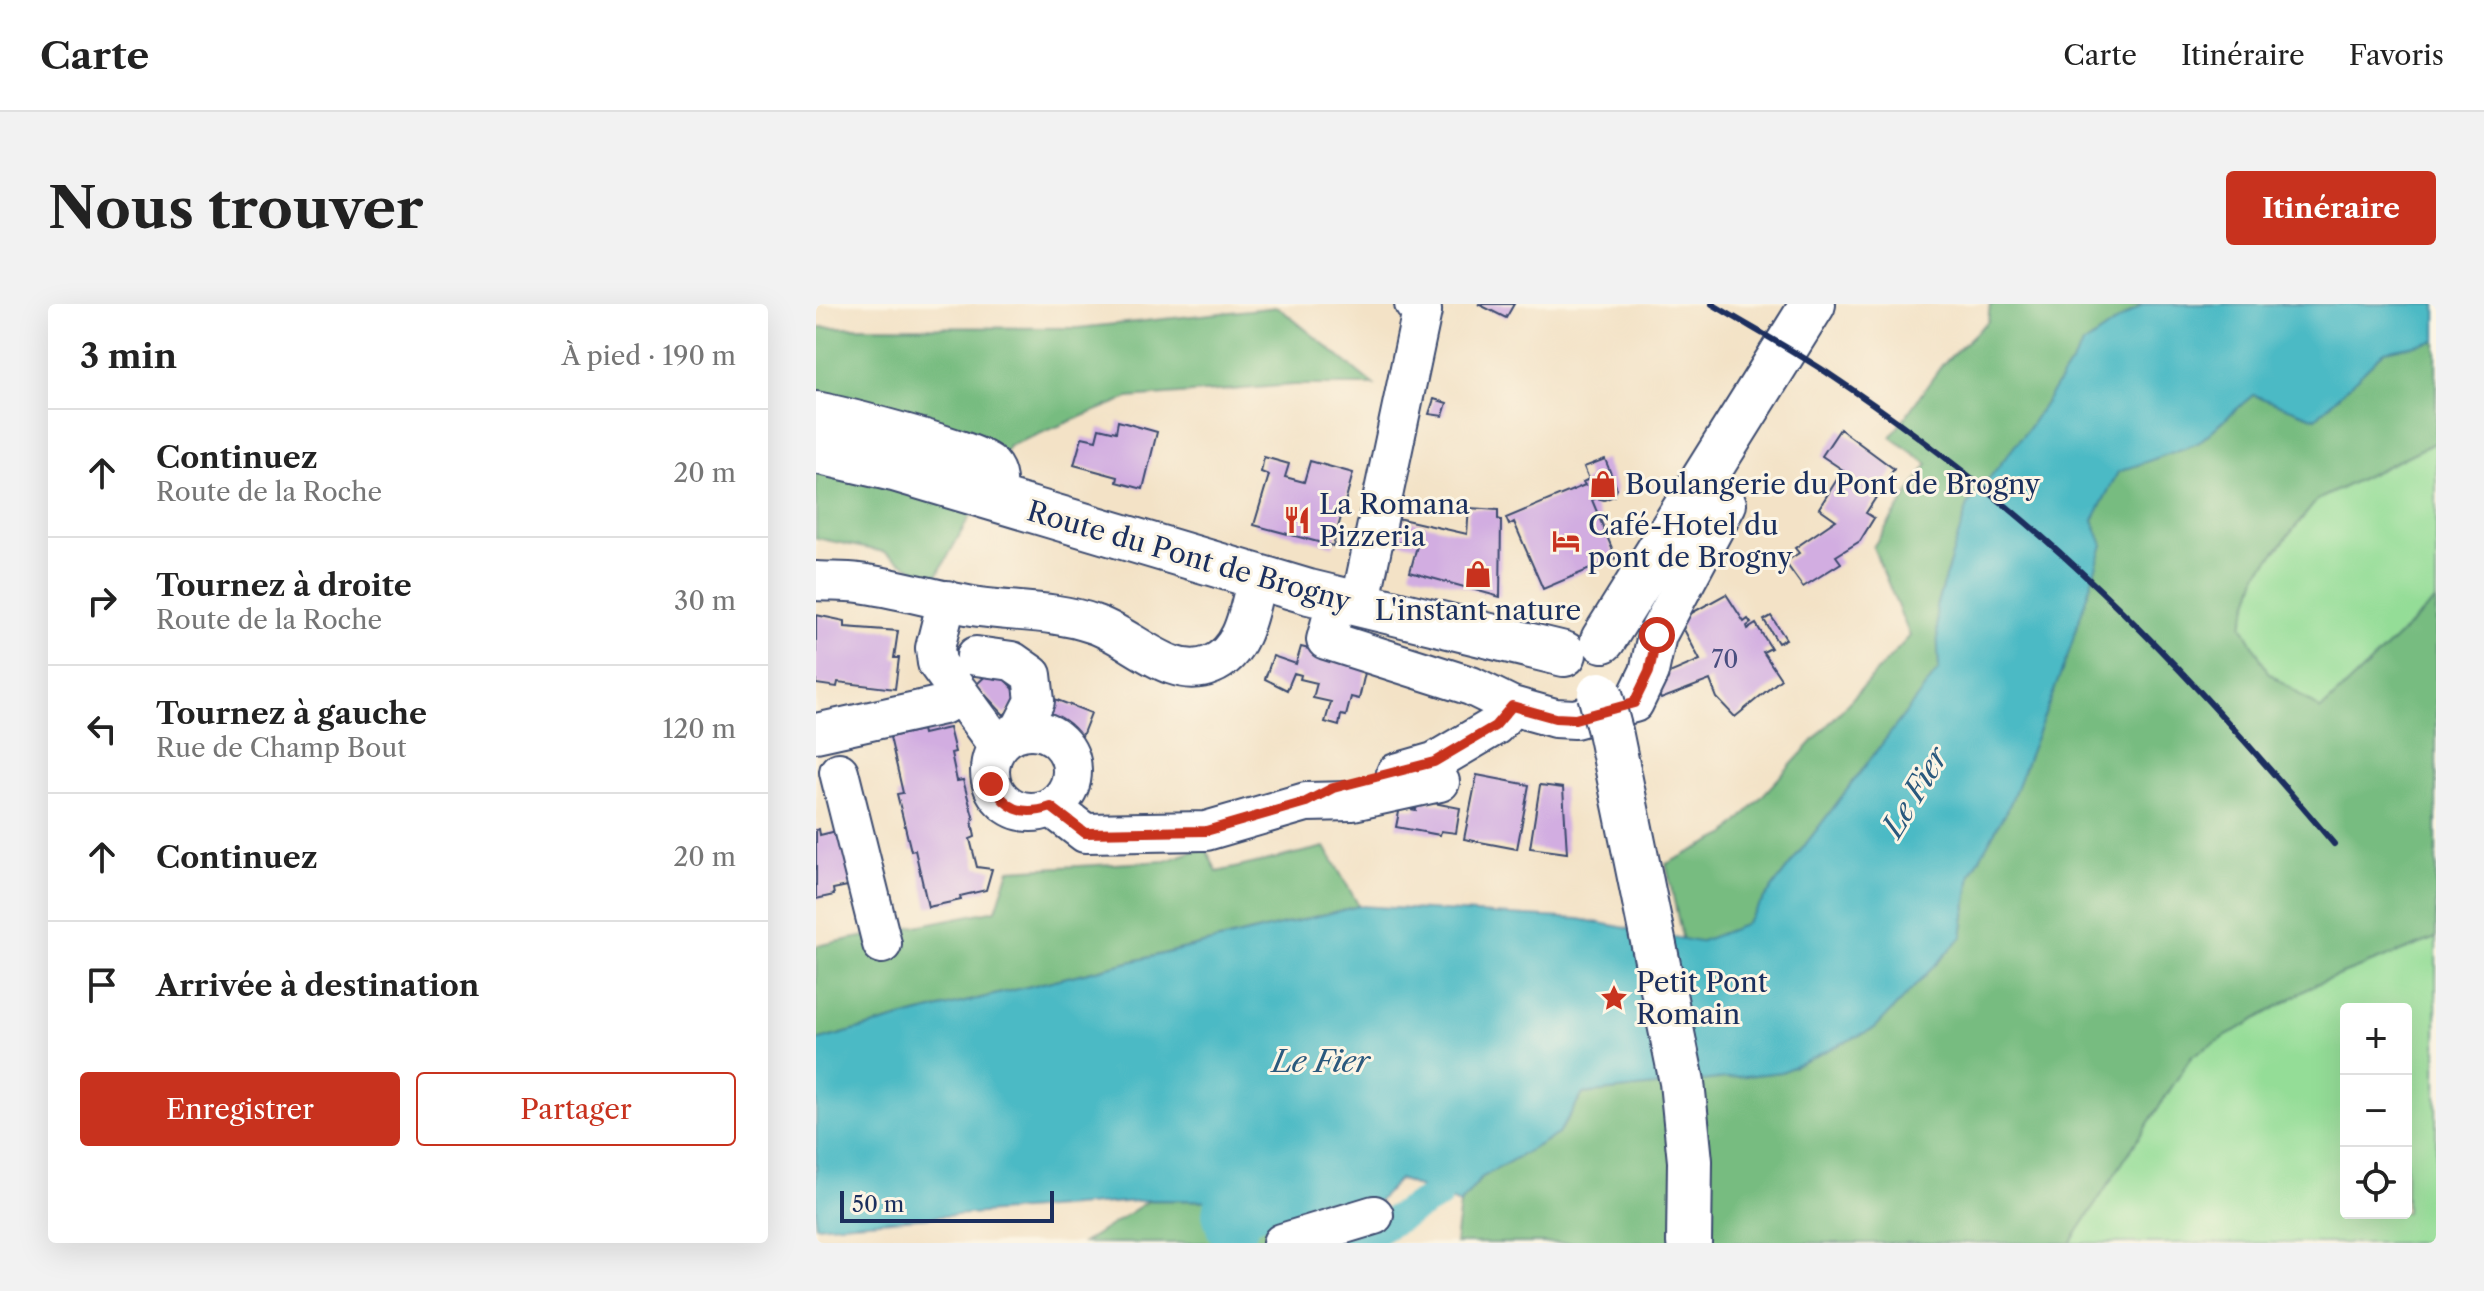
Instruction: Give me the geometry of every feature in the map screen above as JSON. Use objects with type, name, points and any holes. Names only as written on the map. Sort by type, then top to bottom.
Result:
[{"type":"main road","points":[[1689,1243],[1688,1138],[1682,1082],[1591,667],[1813,304]]},
{"type":"main road","name":"Route du Pont de Brogny","points":[[816,451],[894,469],[1257,577],[1591,667]]},
{"type":"street","points":[[1414,304],[1422,311],[1349,602],[1326,640],[1471,686],[1512,706],[1555,718],[1575,719],[1634,703],[1649,672],[1662,625],[1727,504],[1702,484]]},
{"type":"street","points":[[816,411],[961,450],[989,463],[998,481],[996,500]]},
{"type":"street","points":[[816,581],[857,582],[1093,623],[1130,640],[1173,667],[1198,669],[1219,661],[1235,645],[1247,617],[1257,577]]},
{"type":"street","points":[[947,600],[934,654],[942,673],[1008,739]]},
{"type":"street","points":[[976,656],[1012,661],[1032,675],[1035,701],[990,764],[991,784],[1001,800],[1018,811],[1038,811],[1051,807],[1061,799],[1071,775],[1065,750],[1046,733],[1032,730],[1008,739]]},
{"type":"street","points":[[882,944],[828,779],[825,731],[943,705],[960,694]]},
{"type":"street","points":[[1051,807],[1085,833],[1206,831],[1306,802],[1333,788],[1434,762],[1495,726],[1512,706]]},
{"type":"street","points":[[1306,802],[1353,801],[1440,782]]},
{"type":"street","points":[[1282,1243],[1374,1215]]},
{"type":"green space","points":[[1990,304],[2436,304],[2436,442],[2317,500],[2258,573],[2242,625],[2268,672],[2321,710],[2436,600],[2436,938],[2316,984],[2192,1056],[2070,1243],[1455,1243],[1460,1204],[1481,1178],[1558,1134],[1583,1094],[1713,1078],[1666,864],[1727,834],[1910,636],[1873,547],[1928,464],[1891,437],[1942,365],[1988,321]]},
{"type":"green space","points":[[1278,307],[1374,385],[1293,385],[1128,398],[1009,446],[934,581],[884,552],[816,538],[816,327],[1078,328]]},
{"type":"green space","points":[[2436,442],[2436,600],[2321,710],[2267,672],[2242,625],[2258,573],[2317,500]]},
{"type":"green space","points":[[1205,847],[1217,872],[1325,847],[1359,906],[816,1041],[816,946],[996,910],[1009,870],[1166,861]]},
{"type":"green space","points":[[2436,938],[2436,1243],[2070,1243],[2192,1056],[2316,984]]},
{"type":"green space","points":[[1150,1200],[1378,1202],[1256,1243],[1083,1243]]},
{"type":"water","name":"Le Fier","points":[[2143,304],[2436,304],[2436,341],[2385,351],[2316,418],[2253,395],[2198,443],[2118,472],[2093,520],[2103,545],[2068,655],[2010,804],[1971,874],[1962,937],[1875,1028],[1782,1072],[1583,1094],[1558,1134],[1481,1178],[1460,1204],[1399,1179],[1378,1202],[1150,1200],[816,1226],[816,1041],[1359,906],[1579,919],[1699,942],[1744,925],[1939,669],[1936,606],[1968,505],[2028,429],[2083,345]]},
{"type":"building","points":[[1478,304],[1514,304],[1506,318]]},
{"type":"building","points":[[1434,399],[1447,403],[1443,416],[1429,414]]},
{"type":"building","points":[[1118,421],[1157,432],[1143,489],[1117,482],[1118,477],[1074,465],[1082,437],[1096,440],[1099,428],[1116,432]]},
{"type":"building","points":[[1840,429],[1894,469],[1866,513],[1874,518],[1860,541],[1836,556],[1841,563],[1803,587],[1785,562],[1799,553],[1795,548],[1836,520],[1819,508],[1843,470],[1822,456]]},
{"type":"building","points":[[1264,457],[1289,464],[1285,477],[1304,482],[1310,461],[1353,473],[1333,546],[1254,525],[1269,475],[1261,472]]},
{"type":"building","name":"Café-Hotel du pont de Brogny","points":[[1605,459],[1617,489],[1614,496],[1592,500],[1616,558],[1543,589],[1514,522],[1509,525],[1506,518],[1585,485],[1583,482],[1589,479],[1584,467]]},
{"type":"building","points":[[1469,508],[1498,510],[1498,519],[1501,520],[1500,597],[1410,572],[1417,546],[1392,541],[1397,518],[1467,534]]},
{"type":"building","points":[[1726,594],[1744,622],[1748,619],[1751,623],[1748,629],[1756,624],[1771,648],[1763,652],[1781,679],[1735,717],[1717,698],[1710,680],[1661,699],[1653,683],[1700,660],[1679,620]]},
{"type":"building","points":[[816,615],[845,621],[845,627],[898,631],[894,658],[899,658],[895,689],[838,682],[837,687],[816,684]]},
{"type":"building","points":[[1771,616],[1786,639],[1778,643],[1764,620]]},
{"type":"building","points":[[1301,647],[1367,664],[1359,699],[1351,697],[1346,716],[1341,715],[1339,726],[1325,722],[1331,702],[1313,698],[1317,683],[1300,679],[1301,675],[1294,673],[1287,690],[1265,679],[1273,656],[1296,664]]},
{"type":"building","points":[[994,668],[1022,698],[1004,715],[976,685]]},
{"type":"building","points":[[1052,698],[1091,713],[1082,736],[1043,722]]},
{"type":"building","points":[[949,728],[957,781],[963,780],[974,820],[975,837],[970,839],[977,867],[992,869],[986,890],[960,896],[961,900],[928,907],[915,850],[911,851],[897,794],[903,793],[890,737]]},
{"type":"building","points":[[1477,775],[1529,785],[1517,849],[1464,839]]},
{"type":"building","points":[[1540,785],[1563,788],[1567,853],[1530,848]]},
{"type":"building","points":[[1418,800],[1460,808],[1456,833],[1441,831],[1440,835],[1396,827],[1400,807],[1416,810]]},
{"type":"building","points":[[849,828],[862,883],[833,889],[834,895],[816,899],[816,830],[819,829],[820,835]]},
{"type":"waterway","points":[[1232,1226],[1228,1213],[1294,1189],[1287,1153]]},
{"type":"waterway","points":[[1354,1243],[1438,1195]]},
{"type":"railway","points":[[1712,304],[1817,366],[1877,407],[1964,472],[2051,544],[2178,668],[2334,844]]},
{"type":"place","name":"Boulangerie du Pont de Brogny","points":[[1603,484]]},
{"type":"place","name":"La Romana Pizzeria","points":[[1297,520]]},
{"type":"place","name":"Café-Hotel du pont de Brogny","points":[[1566,541]]},
{"type":"place","name":"L'instant nature","points":[[1478,574]]},
{"type":"place","name":"Petit Pont Romain","points":[[1614,998]]},
{"type":"route","points":[[991,784],[1001,800],[1018,811],[1038,811],[1051,807],[1085,833],[1206,831],[1306,802],[1333,788],[1434,762],[1495,726],[1512,706],[1555,718],[1575,719],[1634,703],[1649,672],[1657,635]]}]
